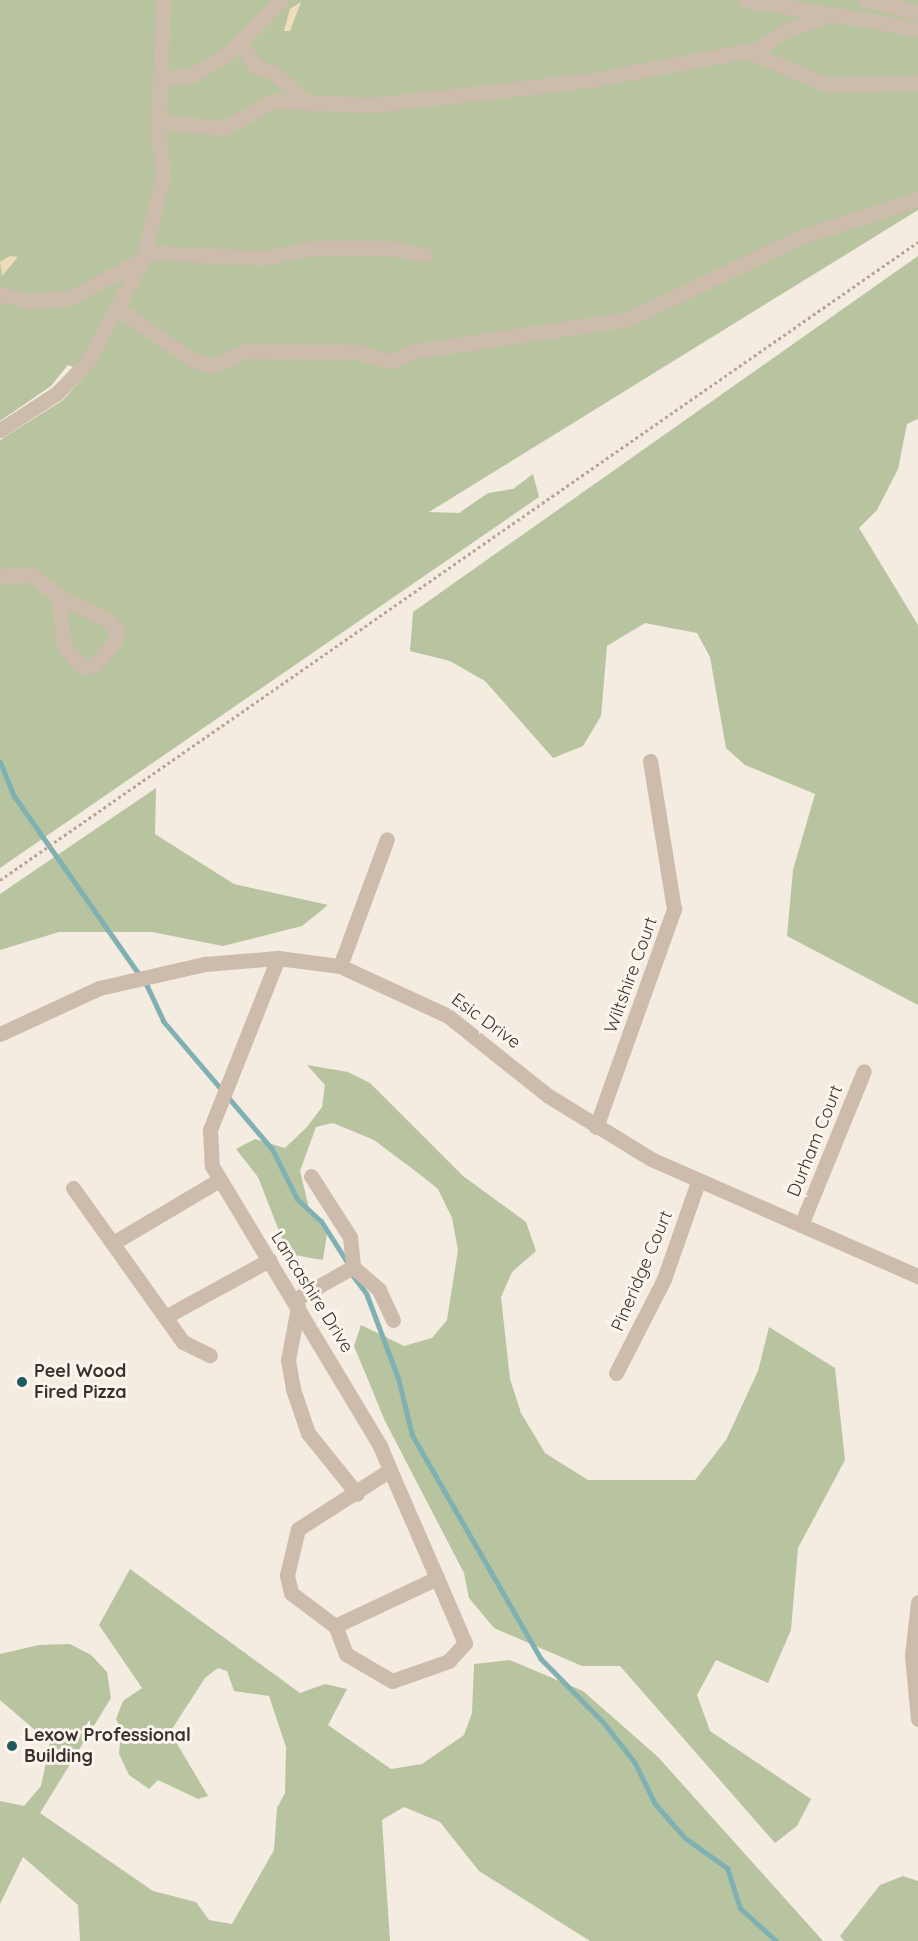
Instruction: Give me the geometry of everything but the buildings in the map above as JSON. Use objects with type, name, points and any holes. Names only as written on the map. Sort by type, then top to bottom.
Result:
[{"type":"street","points":[[0,430],[57,393],[92,356],[120,310],[144,255],[161,193],[159,122],[163,0]]},
{"type":"street","points":[[162,79],[192,75],[242,45],[281,0]]},
{"type":"street","points":[[745,0],[828,17],[918,29]]},
{"type":"street","points":[[865,0],[918,12]]},
{"type":"street","points":[[159,122],[224,128],[273,101],[352,107],[534,87],[752,52],[803,22],[828,17]]},
{"type":"street","points":[[242,45],[255,66],[274,73],[308,103]]},
{"type":"street","points":[[752,52],[828,85],[918,83]]},
{"type":"street","points":[[120,310],[189,358],[211,366],[246,351],[359,352],[390,362],[415,351],[628,319],[806,235],[918,198]]},
{"type":"street","points":[[0,294],[29,301],[70,298],[144,255],[261,258],[314,248],[389,248],[424,255]]},
{"type":"street","points":[[0,576],[32,575],[58,596],[94,612],[118,631],[94,665],[82,667],[64,646],[58,596]]},
{"type":"street","name":"Wiltshire Court","points":[[596,1127],[674,909],[650,761]]},
{"type":"street","points":[[340,966],[387,839]]},
{"type":"street","name":"Esic Drive","points":[[0,1034],[99,988],[205,964],[278,958],[340,966],[448,1016],[547,1095],[596,1127],[698,1182],[918,1276]]},
{"type":"street","name":"Lancashire Drive","points":[[278,958],[210,1130],[209,1148],[219,1180],[296,1303],[390,1470],[465,1643],[449,1661],[392,1681],[346,1654],[335,1626]]},
{"type":"street","name":"Durham Court","points":[[801,1225],[864,1071]]},
{"type":"street","points":[[312,1176],[350,1237],[353,1267],[379,1290],[393,1320]]},
{"type":"street","points":[[113,1243],[219,1180]]},
{"type":"street","name":"Pineridge Court","points":[[616,1373],[664,1279],[698,1182]]},
{"type":"street","points":[[73,1188],[183,1342],[210,1355]]},
{"type":"street","points":[[165,1317],[269,1260]]},
{"type":"street","points":[[353,1267],[296,1303],[288,1360],[293,1389],[308,1433],[357,1494]]},
{"type":"street","points":[[390,1470],[357,1494],[298,1529],[288,1575],[291,1593],[335,1626],[437,1578]]},
{"type":"street","points":[[918,1602],[912,1655],[918,1719]]},
{"type":"path","points":[[0,880],[918,242]]},
{"type":"green space","points":[[0,0],[918,0],[918,210],[429,512],[459,513],[488,493],[513,489],[533,474],[539,497],[0,868],[0,440],[63,400],[87,373],[68,365],[51,386],[0,421]]},
{"type":"green space","points":[[918,256],[918,419],[907,424],[898,469],[877,510],[859,528],[918,625],[918,1005],[787,936],[793,870],[815,794],[745,765],[726,748],[710,657],[697,633],[645,623],[607,646],[601,716],[583,746],[553,758],[485,681],[450,661],[410,651],[413,612]]},
{"type":"green space","points":[[156,788],[155,834],[234,884],[328,905],[302,926],[223,946],[152,932],[59,932],[0,950],[0,894]]},
{"type":"green space","points":[[307,1065],[348,1072],[370,1083],[463,1176],[526,1222],[536,1251],[512,1272],[501,1297],[510,1379],[521,1413],[545,1453],[588,1480],[695,1480],[726,1440],[758,1371],[769,1327],[835,1368],[845,1460],[798,1548],[791,1630],[768,1683],[716,1660],[697,1695],[710,1731],[811,1799],[797,1826],[775,1843],[620,1666],[582,1666],[494,1628],[469,1598],[464,1573],[385,1421],[354,1346],[361,1325],[404,1346],[432,1338],[447,1320],[458,1250],[452,1218],[438,1189],[422,1176],[374,1140],[333,1123],[316,1127],[300,1171],[309,1208],[327,1234],[323,1260],[288,1254],[258,1177],[236,1149],[255,1139],[285,1148],[307,1127],[322,1107],[325,1085]]},
{"type":"green space","points":[[130,1569],[300,1693],[325,1684],[347,1689],[328,1725],[391,1769],[422,1764],[464,1735],[472,1713],[474,1664],[510,1660],[583,1691],[658,1757],[823,1941],[590,1941],[479,1871],[440,1822],[404,1807],[382,1820],[390,1941],[80,1941],[78,1905],[23,1857],[0,1904],[0,1801],[24,1806],[41,1786],[50,1743],[0,1700],[0,1654],[39,1645],[70,1644],[91,1655],[107,1672],[111,1698],[40,1813],[153,1891],[196,1902],[209,1920],[232,1924],[274,1850],[277,1808],[285,1793],[286,1747],[269,1696],[234,1691],[227,1671],[218,1668],[205,1678],[170,1732],[208,1796],[198,1799],[158,1780],[149,1789],[129,1775],[119,1754],[121,1730],[116,1719],[123,1701],[142,1688],[99,1625]]},
{"type":"green space","points":[[903,1876],[918,1881],[918,1941],[844,1941],[840,1936],[880,1885]]},
{"type":"sand","points":[[301,2],[290,31],[284,31],[290,9]]},
{"type":"sand","points":[[10,256],[18,257],[2,276],[0,262]]},
{"type":"waterway","points":[[0,762],[14,796],[147,986],[163,1021],[272,1149],[297,1199],[321,1221],[347,1262]]},
{"type":"waterway","points":[[353,1276],[366,1293],[398,1378],[412,1435],[540,1658],[603,1722],[635,1763],[655,1804],[685,1838],[727,1868],[740,1908],[776,1941]]},
{"type":"place","name":"Peel Wood Fired Pizza","points":[[22,1382]]},
{"type":"place","name":"Lexow Professional Building","points":[[12,1746]]}]
